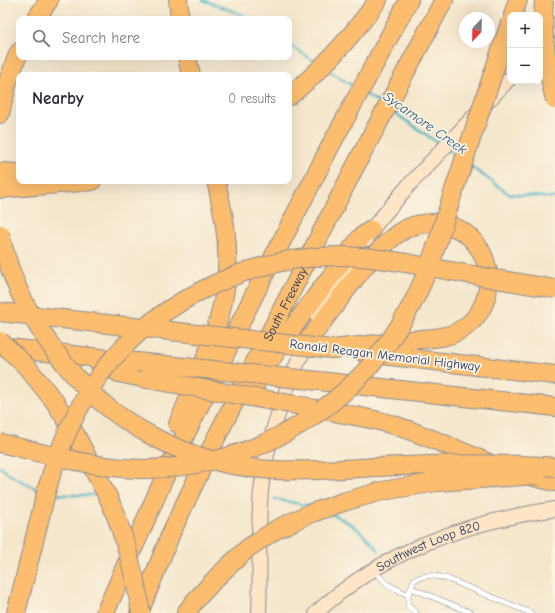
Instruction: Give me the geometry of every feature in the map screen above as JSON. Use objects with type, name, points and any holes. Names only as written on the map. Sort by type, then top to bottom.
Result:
[{"type":"highway","points":[[38,16],[49,0]]},
{"type":"highway","points":[[178,0],[180,16]]},
{"type":"highway","points":[[292,93],[336,54],[378,0]]},
{"type":"highway","points":[[105,613],[164,478],[254,295],[331,145],[409,0]]},
{"type":"highway","name":"South Freeway","points":[[140,613],[172,531],[216,438],[358,161],[444,0]]},
{"type":"highway","points":[[514,12],[518,0]]},
{"type":"highway","points":[[544,0],[542,18],[544,48],[555,100]]},
{"type":"highway","points":[[0,443],[99,465],[145,469],[193,465],[231,456],[258,446],[293,429],[332,403],[358,379],[382,353],[404,320],[420,289],[507,32]]},
{"type":"highway","points":[[0,114],[8,81],[16,60]]},
{"type":"highway","points":[[0,172],[16,173]]},
{"type":"highway","points":[[0,189],[58,184]]},
{"type":"highway","points":[[164,478],[166,454],[209,350],[226,287],[226,232],[217,184]]},
{"type":"highway","points":[[308,340],[362,269],[378,252],[401,232],[416,225],[440,223],[449,225],[464,232],[476,244],[485,259],[487,266],[488,289],[483,307],[464,327],[457,332],[438,338],[332,349]]},
{"type":"highway","points":[[216,438],[232,426],[279,347],[361,238],[371,230]]},
{"type":"highway","points":[[0,234],[8,265],[20,295],[42,333],[65,365],[84,385],[114,411],[148,434],[172,446],[194,454],[234,465],[272,470],[512,464],[555,467]]},
{"type":"highway","points":[[16,613],[51,476],[76,414],[93,385],[123,349],[154,321],[196,293],[233,276],[285,262],[329,256],[357,256],[380,259],[555,289]]},
{"type":"highway","name":"Ronald Reagan Memorial Highway","points":[[0,312],[555,375]]},
{"type":"highway","points":[[0,341],[26,366],[44,387],[64,415],[82,446],[109,499],[120,528],[131,563],[140,613]]},
{"type":"highway","points":[[0,347],[555,406]]},
{"type":"highway","points":[[90,357],[119,373],[363,417],[427,436],[502,468],[555,482]]},
{"type":"highway","points":[[186,613],[218,576],[248,548],[277,529],[309,514],[343,502],[382,491],[436,482],[555,473]]},
{"type":"main road","points":[[543,41],[555,25]]},
{"type":"main road","points":[[259,613],[260,509],[261,491],[266,462],[272,432],[285,394],[318,317],[371,230],[408,186],[507,81]]},
{"type":"main road","name":"Southwest Loop 820","points":[[316,613],[345,588],[392,558],[440,537],[487,522],[555,508]]},
{"type":"lane","points":[[373,570],[387,584],[408,594]]},
{"type":"lane","points":[[416,613],[408,606],[408,594],[414,580],[424,576],[434,575],[448,579],[531,613]]},
{"type":"lane","points":[[411,588],[472,613]]},
{"type":"waterway","name":"Sycamore Creek","points":[[203,0],[244,16]]},
{"type":"waterway","name":"Sycamore Creek","points":[[292,47],[317,63]]},
{"type":"waterway","name":"Sycamore Creek","points":[[328,70],[354,87]]},
{"type":"waterway","name":"Sycamore Creek","points":[[365,94],[381,104]]},
{"type":"waterway","name":"Sycamore Creek","points":[[392,111],[441,145]]},
{"type":"waterway","name":"Sycamore Creek","points":[[448,150],[458,158]]},
{"type":"waterway","name":"Sycamore Creek","points":[[469,165],[509,194],[555,198]]},
{"type":"waterway","points":[[0,467],[12,476],[40,491]]},
{"type":"waterway","points":[[52,494],[94,495]]},
{"type":"waterway","points":[[275,499],[310,506]]},
{"type":"waterway","points":[[331,514],[358,530],[379,551]]}]
